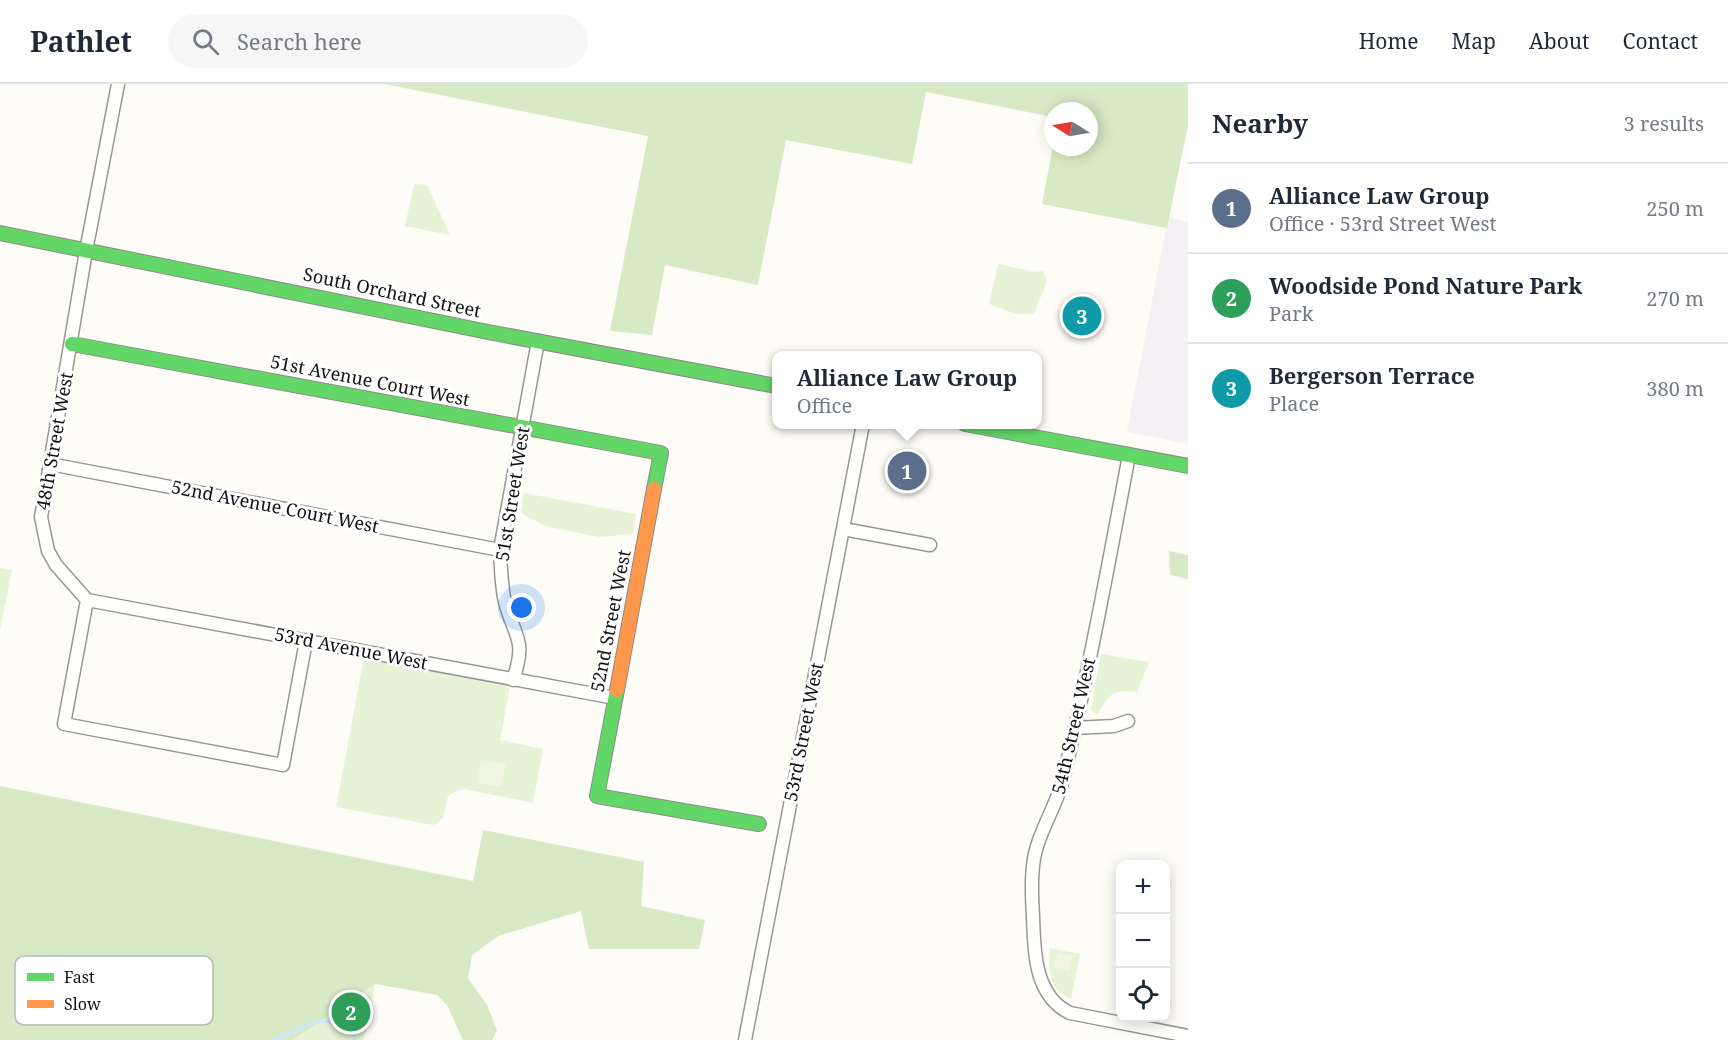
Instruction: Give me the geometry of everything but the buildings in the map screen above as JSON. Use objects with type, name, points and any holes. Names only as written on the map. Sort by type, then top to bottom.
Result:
[{"type":"street","name":"48th Street West","points":[[87,600],[56,565],[48,551],[41,517],[86,251],[118,84]]},
{"type":"street","name":"South Orchard Street","points":[[0,233],[538,341],[772,385]]},
{"type":"street","name":"51st Street West","points":[[513,680],[519,661],[520,640],[505,602],[501,583],[501,550],[538,341]]},
{"type":"street","name":"51st Avenue Court West","points":[[72,344],[661,453]]},
{"type":"street","name":"53rd Street West","points":[[745,1040],[862,429]]},
{"type":"street","points":[[992,429],[1188,466]]},
{"type":"street","name":"52nd Street West","points":[[661,453],[597,795],[759,824]]},
{"type":"street","name":"54th Street West","points":[[1130,455],[1075,728],[1059,795],[1040,837],[1033,863],[1035,948],[1038,972],[1049,994],[1059,1006],[1070,1013],[1188,1036]]},
{"type":"street","name":"52nd Avenue Court West","points":[[50,464],[501,550]]},
{"type":"street","points":[[843,529],[930,545]]},
{"type":"street","points":[[87,600],[64,724],[283,765],[306,641]]},
{"type":"street","name":"53rd Avenue West","points":[[87,600],[615,698]]},
{"type":"street","points":[[1075,728],[1114,726],[1128,721]]},
{"type":"shaded area","points":[[1168,217],[1188,222],[1188,444],[1127,432]]},
{"type":"green space","points":[[384,84],[1188,84],[1188,125],[1167,228],[1042,204],[1051,156],[1098,156],[1098,102],[1044,102],[1044,115],[926,92],[912,164],[786,140],[758,285],[665,265],[652,335],[610,331],[648,136]]},
{"type":"green space","points":[[414,184],[427,185],[450,235],[405,226]]},
{"type":"green space","points":[[998,264],[1036,272],[1043,271],[1047,281],[1034,314],[1016,314],[989,304]]},
{"type":"green space","points":[[524,493],[636,514],[633,534],[599,537],[545,526],[521,513]]},
{"type":"green space","points":[[1169,551],[1188,555],[1188,579],[1170,575]]},
{"type":"green space","points":[[0,568],[12,570],[0,630]]},
{"type":"green space","points":[[1101,654],[1149,662],[1137,692],[1122,691],[1112,694],[1096,714],[1091,710]]},
{"type":"green space","points":[[364,658],[510,687],[500,740],[543,749],[533,803],[465,789],[448,796],[443,817],[433,825],[336,807]]},
{"type":"green space","points":[[481,760],[506,764],[501,787],[477,783]]},
{"type":"green space","points":[[0,786],[473,881],[483,830],[644,862],[641,906],[705,920],[699,949],[589,949],[581,911],[498,936],[472,955],[468,978],[487,1005],[497,1031],[492,1040],[463,1040],[447,1005],[437,995],[375,984],[293,1040],[0,1040]]},
{"type":"green space","points":[[1050,948],[1080,954],[1071,999],[1054,985],[1049,964]]},
{"type":"green space","points":[[1058,953],[1072,956],[1069,971],[1054,967]]},
{"type":"green space","points":[[375,984],[364,1040],[293,1040]]},
{"type":"waterway","points":[[273,1040],[315,1022],[351,1021],[355,1040]]},
{"type":"traffic: fast","points":[[0,233],[488,332],[772,385]]},
{"type":"traffic: fast","points":[[72,344],[661,453],[654,489]]},
{"type":"traffic: fast","points":[[992,429],[1188,466]]},
{"type":"traffic: fast","points":[[617,690],[597,796],[759,824]]},
{"type":"traffic: slow","points":[[617,690],[654,489]]},
{"type":"place","name":"Bergerson Terrace","points":[[1082,316]]},
{"type":"place","name":"Alliance Law Group","points":[[907,471]]},
{"type":"place","name":"Woodside Pond Nature Park","points":[[351,1012]]}]
